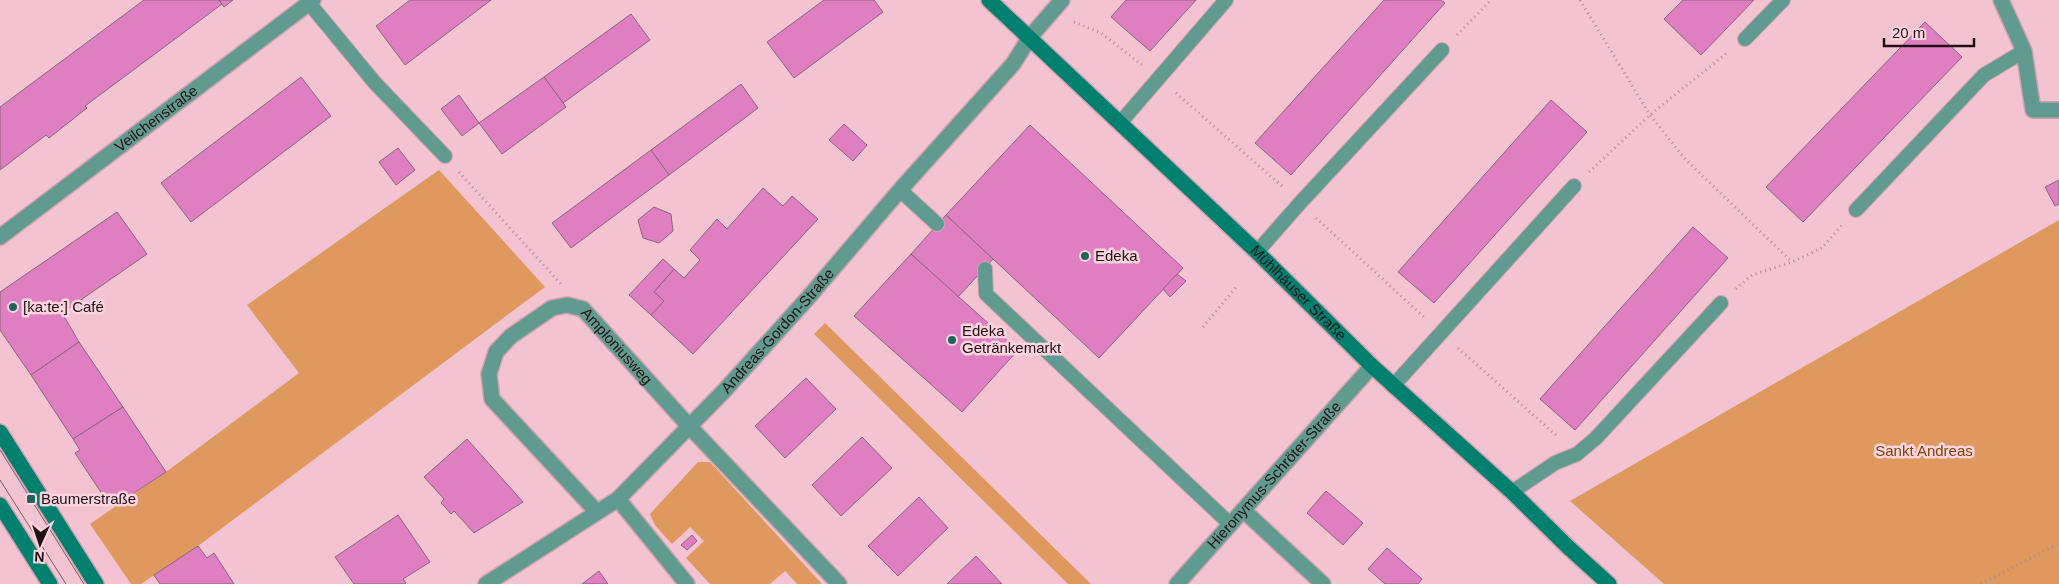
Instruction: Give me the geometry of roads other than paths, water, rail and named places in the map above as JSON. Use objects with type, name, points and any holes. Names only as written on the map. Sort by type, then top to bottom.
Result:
[{"type":"street","name":"Mühlhäuser Straße","points":[[989,0],[1257,252],[1393,386],[1512,492],[1609,584]]},
{"type":"street","name":"Andreas-Gordon-Straße","points":[[486,584],[618,499],[724,391],[807,299],[900,190],[1013,64],[1030,37],[1062,0]]},
{"type":"street","points":[[2001,0],[2024,51],[2033,110],[2059,110]]},
{"type":"street","name":"Veilchenstraße","points":[[0,237],[311,1]]},
{"type":"street","name":"Amploniusweg","points":[[596,512],[492,399],[488,374],[496,352],[511,336],[552,308],[567,305],[583,309],[689,426],[839,584]]},
{"type":"street","name":"Hieronymus-Schröter-Straße","points":[[1177,584],[1372,366]]},
{"type":"street","points":[[0,432],[96,584]]},
{"type":"street","points":[[618,499],[687,584]]},
{"type":"street","points":[[0,505],[50,584]]},
{"type":"street","points":[[1243,510],[1323,584]]},
{"type":"lane","points":[[1120,123],[1226,0]]},
{"type":"lane","points":[[1745,39],[1783,0]]},
{"type":"lane","points":[[311,1],[376,82],[445,156]]},
{"type":"lane","points":[[1257,252],[1442,50]]},
{"type":"lane","points":[[1856,210],[1984,74],[2024,51]]},
{"type":"lane","points":[[1393,386],[1574,186]]},
{"type":"lane","points":[[900,190],[937,224]]},
{"type":"lane","points":[[985,269],[986,294],[1230,524]]},
{"type":"lane","points":[[1512,492],[1555,463],[1577,454],[1596,438],[1721,303]]},
{"type":"tram line","points":[[0,450],[84,584]]},
{"type":"tram line","points":[[0,480],[66,584]]},
{"type":"place","name":"Edeka","points":[[1085,256]]},
{"type":"place","name":"[ka:te:] Café","points":[[13,307]]},
{"type":"place","name":"Edeka Getränkemarkt","points":[[952,340]]},
{"type":"place","name":"Baumerstraße","points":[[31,499]]},
{"type":"park label","name":"Sankt Andreas","points":[[1924,451]]}]
